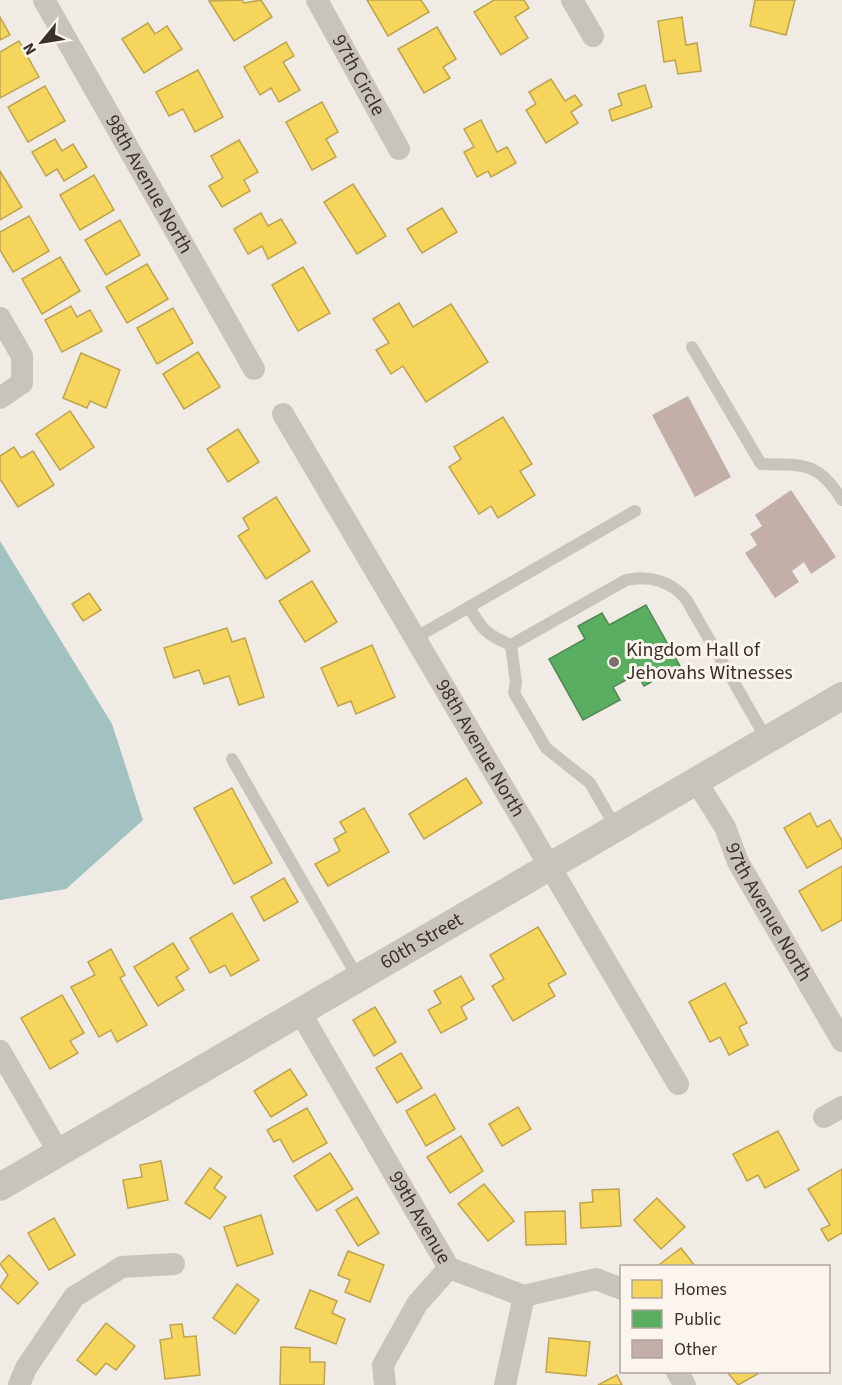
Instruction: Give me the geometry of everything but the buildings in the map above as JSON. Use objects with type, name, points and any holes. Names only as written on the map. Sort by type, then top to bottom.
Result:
[{"type":"street","name":"98th Avenue North","points":[[44,0],[254,369]]},
{"type":"street","name":"97th Circle","points":[[317,0],[399,149]]},
{"type":"street","points":[[572,0],[593,36]]},
{"type":"street","points":[[0,318],[22,356],[22,383],[0,398]]},
{"type":"street","name":"98th Avenue North","points":[[283,414],[678,1084]]},
{"type":"street","name":"60th Street","points":[[0,1187],[842,696]]},
{"type":"street","name":"97th Avenue North","points":[[696,781],[724,827],[738,862],[842,1041]]},
{"type":"street","name":"99th Avenue","points":[[300,1012],[450,1268],[524,1296]]},
{"type":"street","points":[[0,1050],[59,1153]]},
{"type":"street","points":[[19,1385],[26,1368],[74,1297],[122,1267],[174,1264]]},
{"type":"street","points":[[385,1385],[383,1365],[417,1304],[450,1268]]},
{"type":"street","points":[[505,1385],[524,1296],[596,1279],[620,1289]]},
{"type":"lane","points":[[692,347],[761,464],[808,465],[834,488],[842,500]]},
{"type":"lane","points":[[415,638],[634,511]]},
{"type":"lane","points":[[511,645],[626,580],[642,577],[658,580],[676,587],[686,599],[767,740]]},
{"type":"lane","points":[[470,607],[481,628],[489,636],[511,645]]},
{"type":"lane","points":[[511,645],[516,683],[514,693],[546,748],[590,783],[616,828]]},
{"type":"lane","points":[[232,759],[358,978]]},
{"type":"water","points":[[0,541],[112,724],[143,820],[66,889],[0,900]]},
{"type":"place","name":"Kingdom Hall of Jehovahs Witnesses","points":[[614,662]]}]
